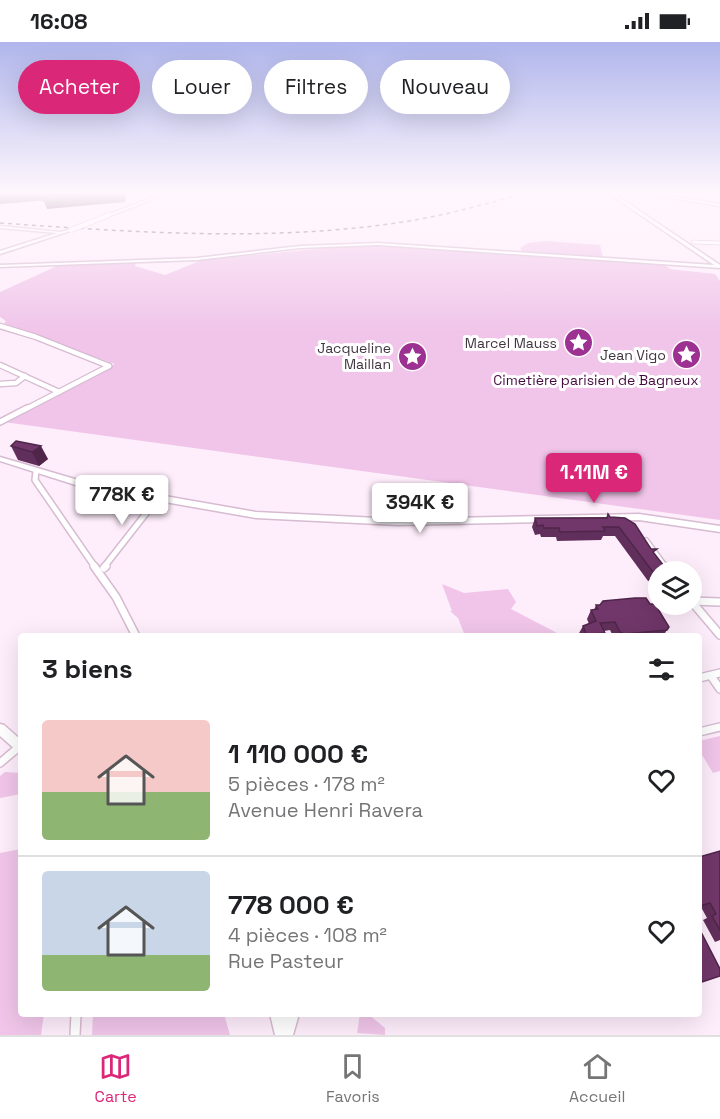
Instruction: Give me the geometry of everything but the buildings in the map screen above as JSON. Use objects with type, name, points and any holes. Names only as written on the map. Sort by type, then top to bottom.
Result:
[{"type":"street","points":[[0,253],[43,239]]},
{"type":"street","points":[[679,239],[720,267]]},
{"type":"street","points":[[693,242],[720,243]]},
{"type":"street","points":[[0,266],[197,259],[300,247],[378,244],[720,267]]},
{"type":"street","points":[[0,326],[36,337],[109,366],[0,422]]},
{"type":"street","points":[[0,366],[59,392]]},
{"type":"street","points":[[16,383],[25,376]]},
{"type":"street","points":[[0,384],[37,382]]},
{"type":"street","points":[[0,459],[85,485],[242,514],[354,521],[639,517],[720,529]]},
{"type":"street","points":[[36,471],[35,480],[116,597],[134,633]]},
{"type":"street","points":[[104,568],[158,498]]},
{"type":"street","points":[[508,520],[678,523]]},
{"type":"street","points":[[642,536],[660,561]]},
{"type":"street","points":[[702,601],[720,602]]},
{"type":"street","points":[[702,613],[720,635]]},
{"type":"street","points":[[702,678],[720,673]]},
{"type":"street","points":[[711,676],[720,689]]},
{"type":"street","points":[[702,731],[720,727]]},
{"type":"street","points":[[0,729],[18,744]]},
{"type":"street","points":[[0,764],[18,749]]},
{"type":"street","points":[[75,1035],[76,1017]]},
{"type":"street","points":[[278,1017],[284,1035]]},
{"type":"street","points":[[284,1035],[291,1017]]},
{"type":"green space","points":[[545,241],[600,245],[603,257],[522,251],[520,248],[528,243]]},
{"type":"green space","name":"Cimetière parisien de Bagneux","points":[[346,246],[402,246],[664,264],[670,269],[715,274],[720,281],[720,520],[4,422],[115,364],[3,325],[6,321],[0,317],[0,292],[57,266],[136,263],[135,266],[165,275],[202,260]]},
{"type":"green space","points":[[442,584],[464,593],[508,589],[516,602],[511,609],[557,633],[464,633],[458,618],[450,611],[452,611]]},
{"type":"green space","points":[[720,736],[720,771],[713,773],[702,755],[702,740]]},
{"type":"green space","points":[[5,772],[18,773],[18,795],[0,798],[0,776]]},
{"type":"green space","points":[[18,850],[18,1017],[44,1017],[41,1035],[0,1035],[0,853]]},
{"type":"green space","points":[[93,1017],[225,1017],[230,1035],[92,1035]]},
{"type":"green space","points":[[360,1017],[372,1017],[385,1028],[385,1035],[357,1033]]},
{"type":"place","name":"Marcel Mauss","points":[[578,343]]},
{"type":"place","name":"Jean Vigo","points":[[687,355]]},
{"type":"place","name":"Jacqueline Maillan","points":[[412,356]]}]
